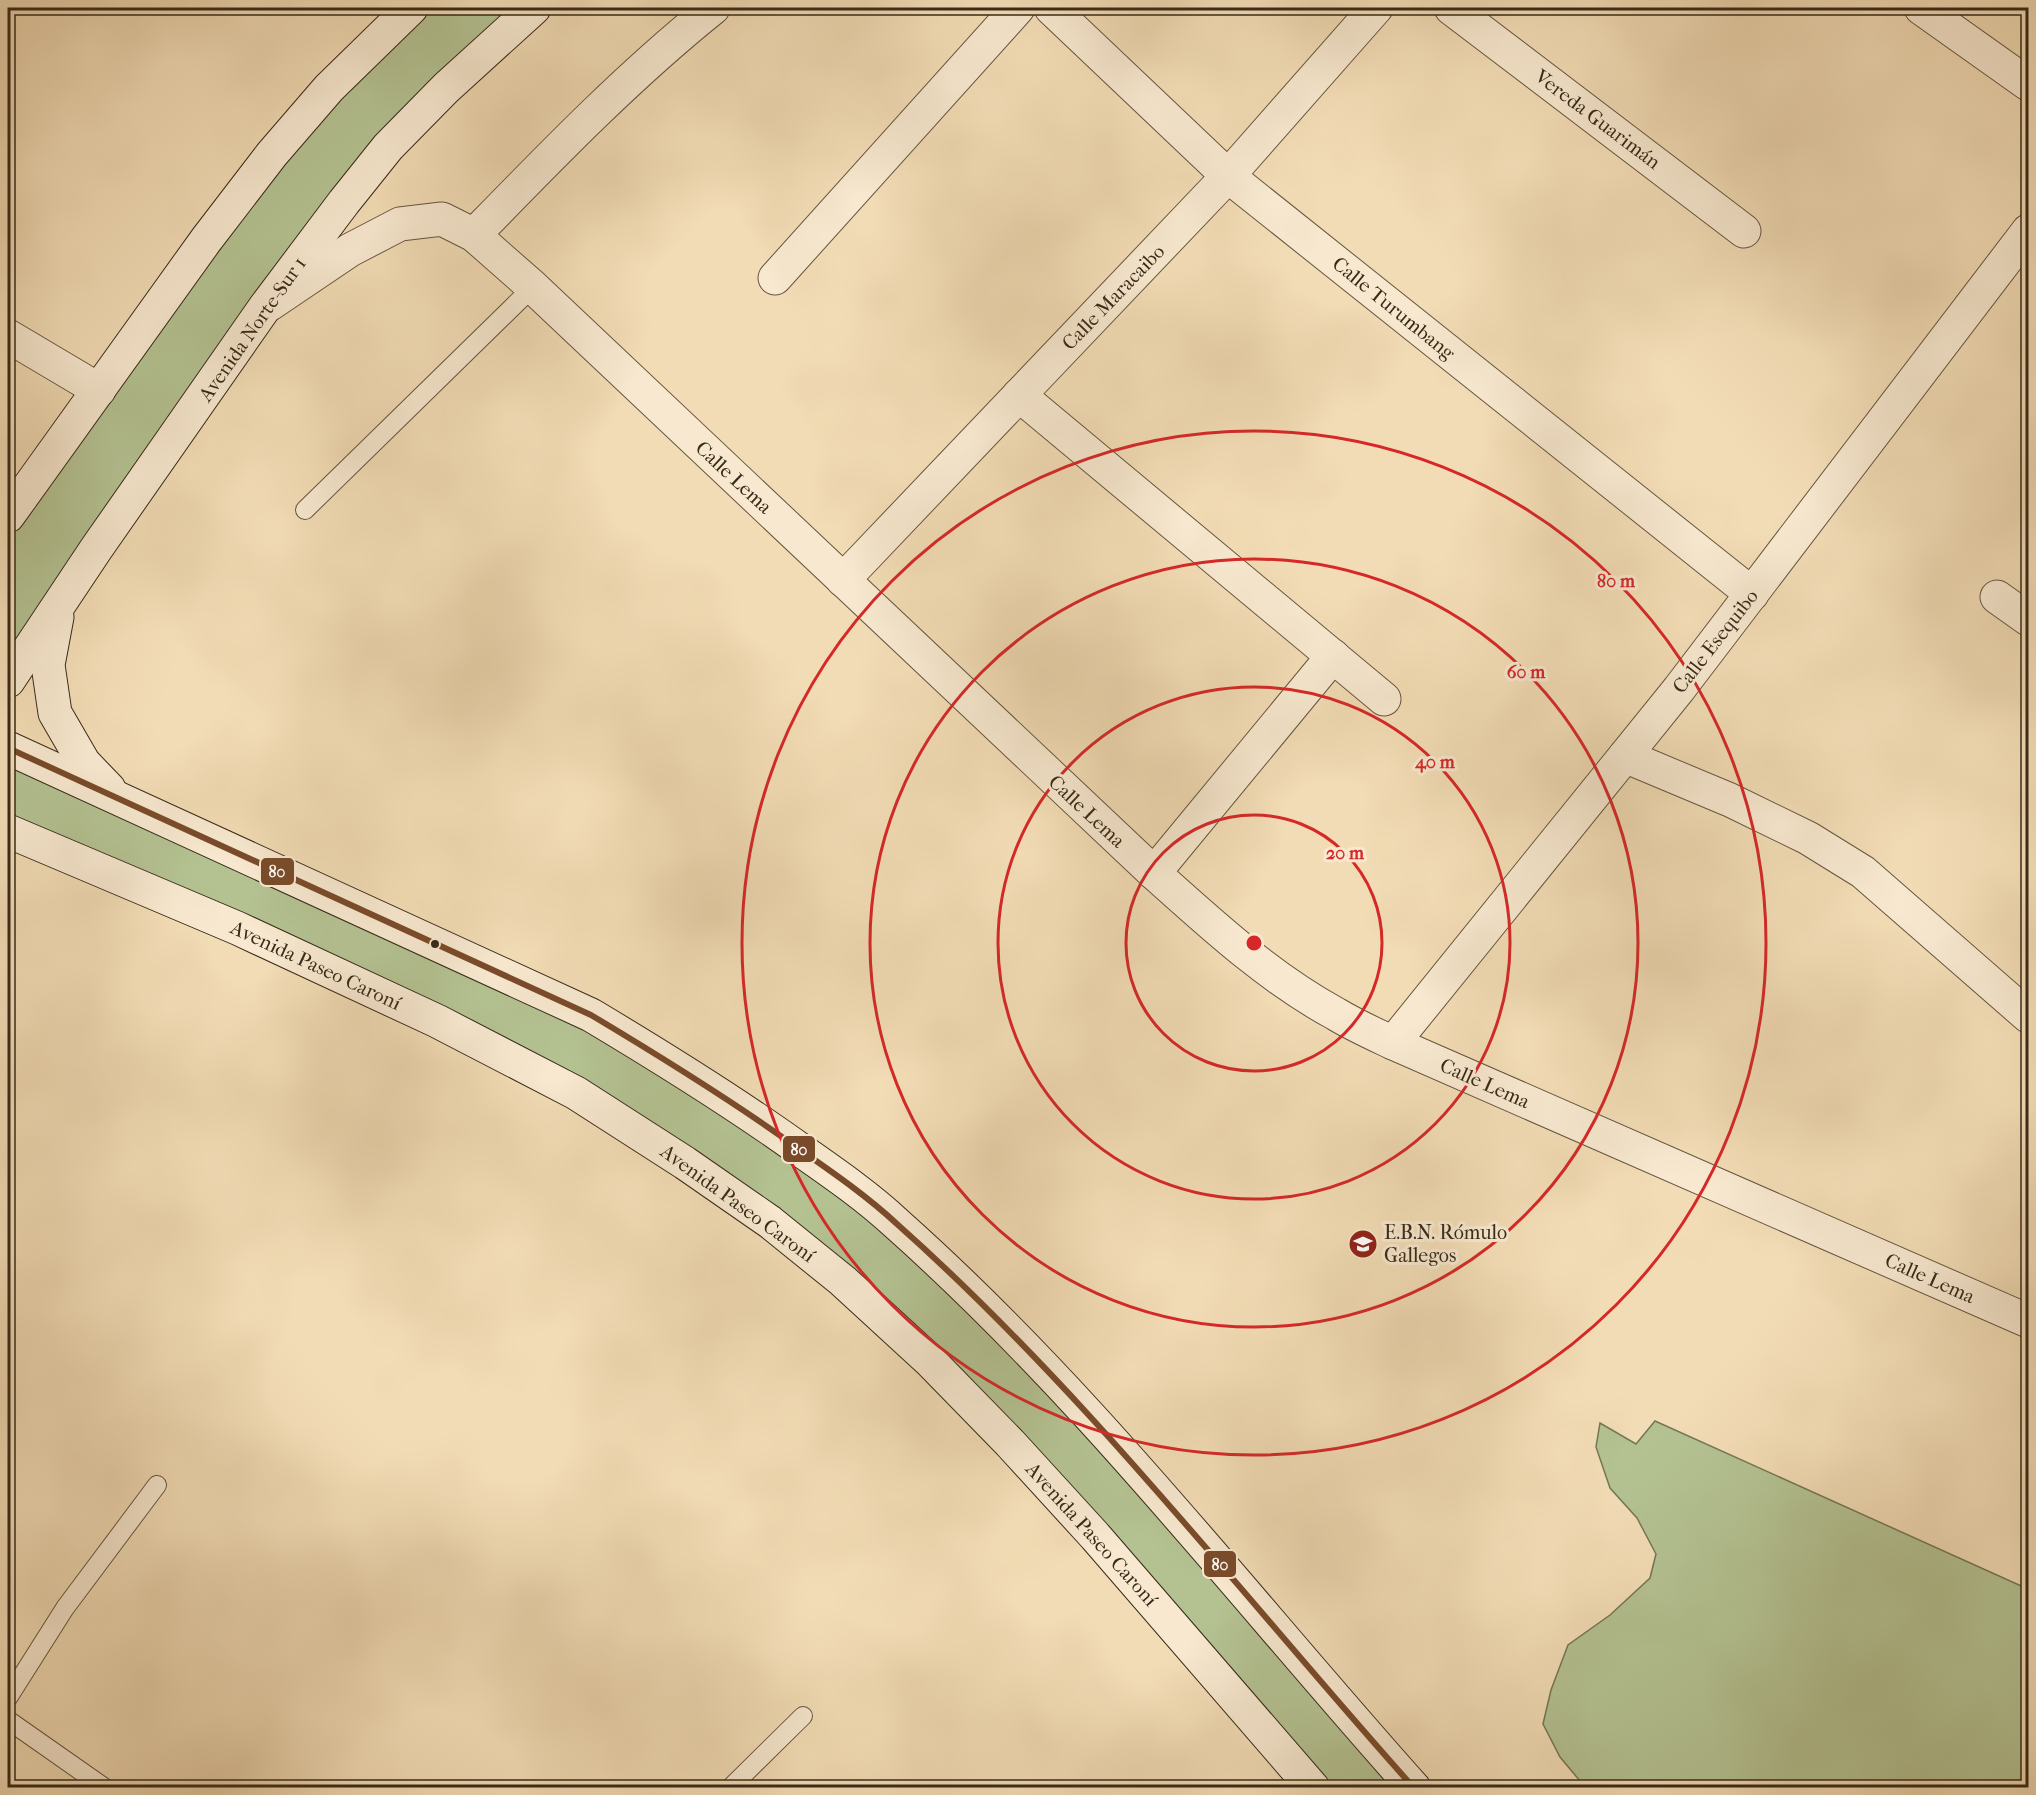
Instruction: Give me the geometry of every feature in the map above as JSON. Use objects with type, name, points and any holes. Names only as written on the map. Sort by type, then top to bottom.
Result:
[{"type":"street","points":[[8,516],[206,240],[272,154],[329,88],[411,8]]},
{"type":"street","name":"Avenida Norte-Sur 1","points":[[8,681],[265,308],[388,147],[446,88],[534,8]]},
{"type":"street","points":[[474,235],[587,120],[670,43],[713,8]]},
{"type":"street","points":[[775,278],[1018,8]]},
{"type":"street","name":"Calle Turumbang","points":[[1051,8],[1228,176],[1752,594]]},
{"type":"street","name":"Calle Maracaibo","points":[[843,580],[1228,176],[1376,8]]},
{"type":"street","name":"Vereda Guarimán","points":[[1451,8],[1744,231]]},
{"type":"street","points":[[1921,8],[2028,84]]},
{"type":"street","name":"Calle Lema","points":[[265,308],[350,250],[400,224],[442,219],[474,235],[1154,873],[1222,934],[1276,975],[1334,1014],[1393,1043],[2028,1321]]},
{"type":"street","name":"Calle Esequibo","points":[[1393,1043],[1752,594],[2028,231]]},
{"type":"street","points":[[8,336],[99,390]]},
{"type":"street","points":[[1019,395],[1384,699]]},
{"type":"street","points":[[1997,597],[2028,619]]},
{"type":"street","points":[[60,603],[48,665],[55,713],[84,763],[119,799]]},
{"type":"street","points":[[1154,873],[1333,656]]},
{"type":"street","points":[[8,748],[591,1015],[755,1117],[832,1172],[896,1222],[979,1301],[1068,1393],[1202,1542],[1414,1788]]},
{"type":"street","points":[[1624,756],[1730,800],[1789,828],[1863,872],[2028,1016]]},
{"type":"street","name":"Avenida Paseo Caroní","points":[[8,831],[237,928],[437,1021],[576,1093],[685,1163],[770,1222],[843,1281],[903,1336],[1010,1443],[1095,1536],[1313,1788]]},
{"type":"lane","points":[[305,510],[532,287]]},
{"type":"lane","points":[[8,1698],[65,1608],[158,1485]]},
{"type":"lane","points":[[730,1788],[803,1716]]},
{"type":"lane","points":[[8,1720],[105,1788]]},
{"type":"green space","points":[[411,8],[534,8],[446,88],[8,681],[8,516],[64,438]]},
{"type":"green space","points":[[8,748],[591,1015],[896,1223],[1414,1787],[1313,1787],[929,1360],[576,1093],[8,831]]},
{"type":"green space","points":[[1655,1421],[2028,1589],[2028,1787],[1585,1787],[1560,1757],[1543,1724],[1551,1690],[1568,1645],[1610,1615],[1650,1578],[1656,1554],[1637,1518],[1610,1488],[1596,1447],[1600,1423],[1636,1444]]},
{"type":"transit line","name":"80","points":[[8,748],[591,1015],[724,1098],[851,1186],[886,1214],[967,1289],[1100,1427],[1414,1788]]},
{"type":"place","name":"E.B.N. Rómulo Gallegos","points":[[1363,1244]]}]
